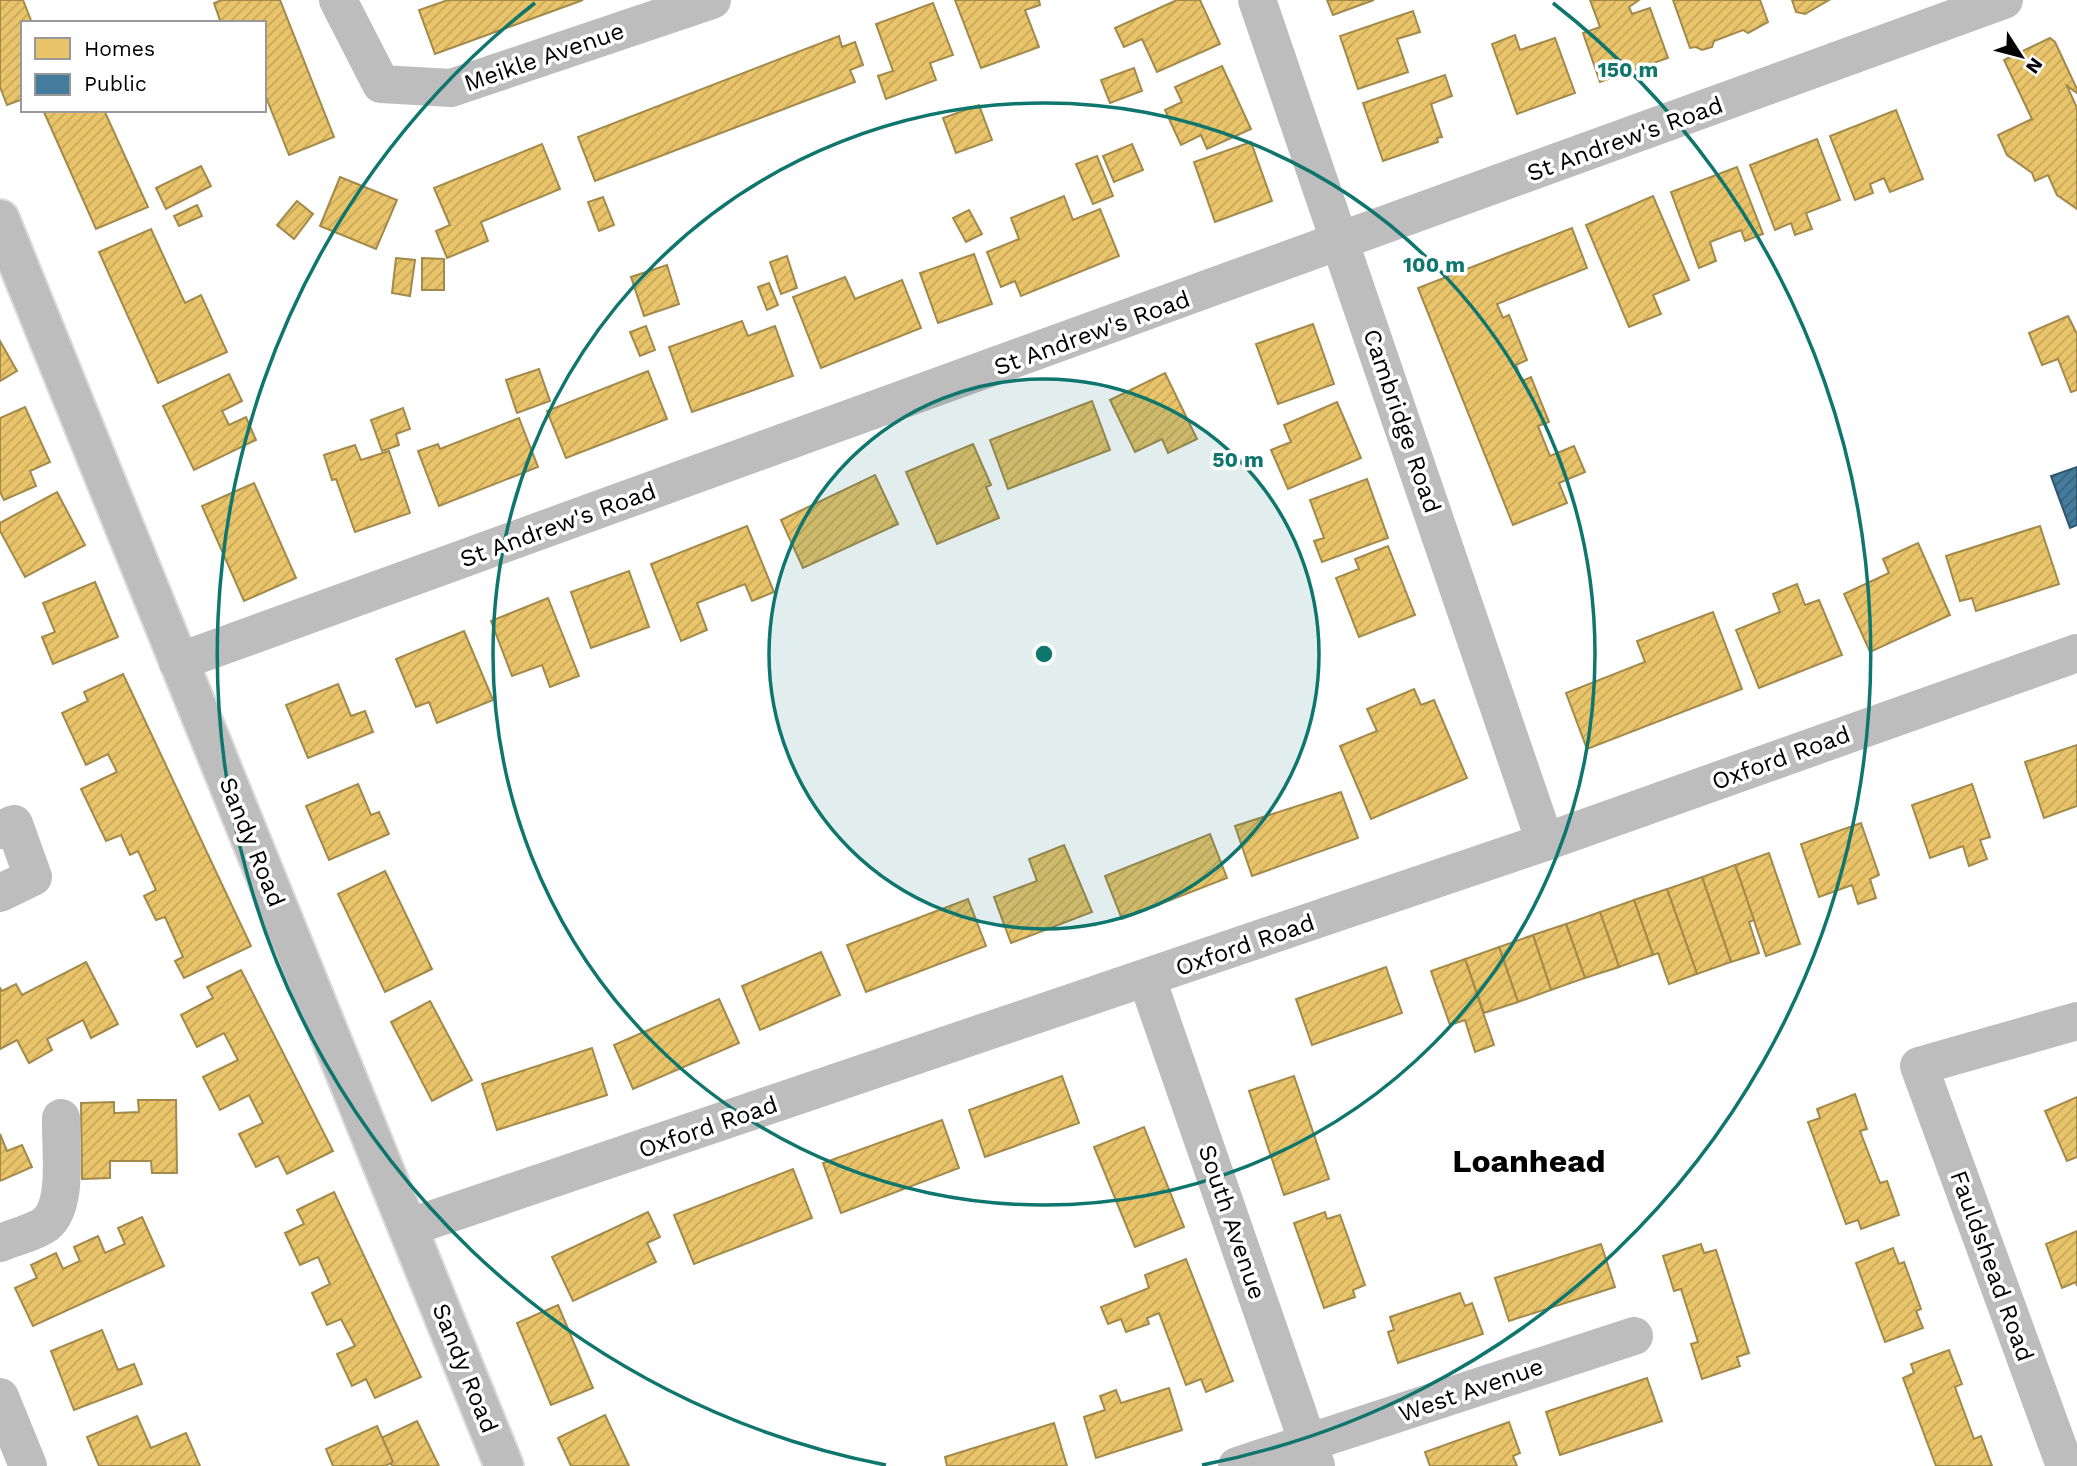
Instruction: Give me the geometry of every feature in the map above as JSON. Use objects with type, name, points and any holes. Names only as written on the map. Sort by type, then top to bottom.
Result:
[{"type":"street","name":"Meikle Avenue","points":[[338,0],[381,85],[451,88],[712,0]]},
{"type":"street","name":"Cambridge Road","points":[[1257,0],[1342,242],[1545,842]]},
{"type":"street","name":"St Andrew's Road","points":[[178,662],[2004,0]]},
{"type":"street","name":"Sandy Road","points":[[0,219],[410,1227],[504,1466]]},
{"type":"street","name":"Oxford Road","points":[[410,1227],[1545,842],[2077,653]]},
{"type":"street","points":[[0,830],[14,824],[33,877],[0,893]]},
{"type":"street","name":"South Avenue","points":[[1147,979],[1312,1455]]},
{"type":"street","name":"Fauldshead Road","points":[[2065,1466],[1919,1066],[2077,1021]]},
{"type":"street","points":[[0,1243],[45,1225],[55,1213],[60,1199],[61,1118]]},
{"type":"street","name":"West Avenue","points":[[1237,1466],[1312,1455],[1634,1336]]},
{"type":"street","points":[[0,1396],[28,1466]]},
{"type":"building: Homes","points":[[0,0],[23,0],[31,21],[21,21],[21,100],[7,105],[0,87]]},
{"type":"building: Homes","points":[[222,0],[280,0],[334,137],[289,155],[266,97],[266,21],[220,21],[214,3]]},
{"type":"building: Homes","points":[[448,0],[583,0],[435,54],[419,10]]},
{"type":"building: Homes","points":[[955,0],[1039,0],[1040,5],[1025,10],[1039,47],[981,68]]},
{"type":"building: Homes","points":[[1177,0],[1200,0],[1220,44],[1157,72],[1142,39],[1124,47],[1115,28]]},
{"type":"building: Homes","points":[[1327,0],[1374,0],[1333,15]]},
{"type":"building: Homes","points":[[1590,0],[1639,0],[1629,7],[1632,14],[1650,8],[1668,58],[1600,82],[1583,33],[1600,27]]},
{"type":"building: Homes","points":[[1673,0],[1760,0],[1768,22],[1748,33],[1743,30],[1714,41],[1712,47],[1702,50],[1690,48]]},
{"type":"building: Homes","points":[[1792,0],[1829,0],[1805,14],[1796,12]]},
{"type":"building: Homes","points":[[933,3],[953,55],[930,63],[936,80],[886,99],[878,76],[893,71],[876,24]]},
{"type":"building: Homes","points":[[1413,11],[1420,32],[1397,39],[1408,72],[1358,89],[1340,36]]},
{"type":"building: Homes","points":[[1515,35],[1520,50],[1555,38],[1575,93],[1517,114],[1492,44]]},
{"type":"building: Homes","points":[[839,36],[842,47],[855,42],[863,65],[850,70],[855,82],[595,181],[578,137]]},
{"type":"building: Homes","points":[[2050,38],[2055,42],[2077,89],[2077,93],[2067,86],[2077,108],[2077,209],[2057,195],[2048,175],[2035,181],[2032,173],[2007,155],[1998,135],[2032,119],[2004,60]]},
{"type":"building: Homes","points":[[1222,66],[1251,129],[1207,149],[1201,135],[1181,145],[1165,110],[1182,102],[1175,87]]},
{"type":"building: Homes","points":[[1134,68],[1142,91],[1110,103],[1101,80]]},
{"type":"building: Homes","points":[[1445,75],[1452,96],[1431,104],[1442,137],[1437,138],[1438,142],[1383,161],[1363,103]]},
{"type":"building: Homes","points":[[979,105],[992,140],[956,153],[943,118]]},
{"type":"building: Homes","points":[[1896,110],[1923,179],[1890,192],[1884,178],[1870,184],[1873,193],[1855,200],[1830,136]]},
{"type":"building: Homes","points":[[44,112],[105,112],[148,207],[96,229]]},
{"type":"building: Homes","points":[[1817,139],[1840,200],[1806,213],[1812,229],[1795,235],[1791,223],[1775,230],[1750,165]]},
{"type":"building: Homes","points":[[1251,142],[1272,201],[1215,222],[1194,162]]},
{"type":"building: Homes","points":[[542,144],[560,189],[481,222],[488,241],[447,258],[436,231],[450,225],[434,188]]},
{"type":"building: Homes","points":[[1132,144],[1143,170],[1114,182],[1103,156]]},
{"type":"building: Homes","points":[[1097,156],[1113,196],[1093,204],[1076,164]]},
{"type":"building: Homes","points":[[201,166],[211,186],[166,209],[156,188]]},
{"type":"building: Homes","points":[[1737,167],[1763,234],[1745,241],[1741,230],[1710,242],[1716,261],[1699,268],[1671,192]]},
{"type":"building: Homes","points":[[340,177],[397,200],[376,249],[320,226]]},
{"type":"building: Homes","points":[[1064,196],[1073,220],[1100,209],[1119,256],[1021,296],[1015,281],[1001,287],[987,252],[1019,239],[1011,218]]},
{"type":"building: Homes","points":[[1653,196],[1689,280],[1653,295],[1661,314],[1629,327],[1586,225]]},
{"type":"building: Homes","points":[[603,197],[614,225],[599,231],[588,202]]},
{"type":"building: Homes","points":[[297,201],[313,214],[294,239],[277,225]]},
{"type":"building: Homes","points":[[197,205],[202,216],[179,226],[174,216]]},
{"type":"building: Homes","points":[[969,210],[982,234],[966,242],[953,218]]},
{"type":"building: Homes","points":[[1572,228],[1587,268],[1497,304],[1503,318],[1509,315],[1527,360],[1516,365],[1522,381],[1531,377],[1549,422],[1538,426],[1550,456],[1574,446],[1585,472],[1559,483],[1567,503],[1513,525],[1418,288]]},
{"type":"building: Homes","points":[[151,229],[185,303],[201,295],[227,352],[158,383],[99,252]]},
{"type":"building: Homes","points":[[974,254],[992,304],[938,323],[920,273]]},
{"type":"building: Homes","points":[[787,256],[797,288],[781,294],[770,262]]},
{"type":"building: Homes","points":[[396,258],[415,260],[410,296],[392,293]]},
{"type":"building: Homes","points":[[422,258],[444,259],[444,290],[422,290]]},
{"type":"building: Homes","points":[[667,265],[679,304],[644,316],[631,277]]},
{"type":"building: Homes","points":[[845,277],[855,299],[902,280],[921,328],[821,368],[793,297]]},
{"type":"building: Homes","points":[[769,283],[778,305],[767,310],[758,287]]},
{"type":"building: Homes","points":[[2068,316],[2077,334],[2077,390],[2071,392],[2058,359],[2042,365],[2029,333]]},
{"type":"building: Homes","points":[[742,321],[748,336],[775,326],[793,376],[692,412],[669,347]]},
{"type":"building: Homes","points":[[1313,324],[1334,384],[1278,404],[1256,344]]},
{"type":"building: Homes","points":[[646,326],[655,350],[640,356],[630,332]]},
{"type":"building: Homes","points":[[0,341],[17,371],[0,381]]},
{"type":"building: Homes","points":[[539,369],[550,401],[517,413],[506,380]]},
{"type":"building: Homes","points":[[648,371],[667,419],[566,458],[547,411]]},
{"type":"building: Homes","points":[[1165,373],[1197,439],[1168,453],[1162,439],[1135,452],[1110,400]]},
{"type":"building: Homes","points":[[229,374],[242,401],[222,411],[229,425],[246,417],[256,440],[194,470],[163,406]]},
{"type":"building: Homes","points":[[1092,401],[1110,450],[1008,489],[990,440]]},
{"type":"building: Homes","points":[[1337,402],[1361,458],[1288,489],[1271,450],[1291,442],[1284,425]]},
{"type":"building: Homes","points":[[25,407],[50,462],[30,471],[36,486],[4,500],[0,492],[0,418]]},
{"type":"building: Homes","points":[[403,408],[410,429],[396,434],[399,445],[382,451],[371,420]]},
{"type":"building: Homes","points":[[519,418],[538,467],[439,506],[418,451],[438,444],[440,449]]},
{"type":"building: Homes","points":[[973,444],[991,485],[986,487],[999,518],[937,544],[906,472]]},
{"type":"building: Homes","points":[[355,445],[361,460],[389,451],[410,513],[355,532],[336,479],[332,480],[324,455]]},
{"type":"building: Homes","points":[[875,475],[898,524],[803,568],[781,520]]},
{"type":"building: Homes","points":[[1367,479],[1388,538],[1322,562],[1314,541],[1324,538],[1310,500]]},
{"type":"building: Homes","points":[[254,483],[296,578],[244,601],[202,506]]},
{"type":"building: Homes","points":[[57,492],[85,545],[25,577],[0,531],[0,523]]},
{"type":"building: Homes","points":[[747,526],[774,592],[752,601],[745,584],[697,603],[707,630],[681,641],[651,564]]},
{"type":"building: Homes","points":[[2040,526],[2059,584],[1976,611],[1972,598],[1960,601],[1946,556]]},
{"type":"building: Homes","points":[[1918,543],[1950,615],[1870,652],[1844,594],[1889,573],[1883,559]]},
{"type":"building: Homes","points":[[1388,546],[1415,615],[1359,637],[1336,578],[1359,569],[1355,559]]},
{"type":"building: Homes","points":[[629,571],[649,627],[591,648],[571,592]]},
{"type":"building: Homes","points":[[95,582],[118,637],[53,664],[42,637],[55,632],[43,603]]},
{"type":"building: Homes","points":[[1797,584],[1805,605],[1819,600],[1842,655],[1759,688],[1736,630],[1780,612],[1773,594]]},
{"type":"building: Homes","points":[[548,598],[579,676],[550,687],[542,665],[512,676],[491,621]]},
{"type":"building: Homes","points":[[1713,612],[1742,689],[1587,749],[1566,693],[1645,662],[1637,641]]},
{"type":"building: Homes","points":[[464,631],[493,700],[437,723],[429,702],[416,707],[396,659]]},
{"type":"building: Homes","points":[[123,674],[251,946],[184,978],[175,961],[183,957],[165,917],[156,920],[144,896],[156,890],[138,851],[130,855],[121,835],[106,841],[81,789],[117,772],[108,754],[86,765],[62,713],[88,701],[84,692]]},
{"type":"building: Homes","points":[[338,684],[351,716],[365,711],[373,732],[308,758],[286,705]]},
{"type":"building: Homes","points":[[1414,689],[1421,705],[1434,700],[1467,778],[1371,819],[1340,746],[1377,731],[1367,709]]},
{"type":"building: Homes","points":[[2077,745],[2077,806],[2044,818],[2025,762]]},
{"type":"building: Homes","points":[[358,784],[371,815],[379,812],[389,834],[329,860],[306,806]]},
{"type":"building: Homes","points":[[1972,784],[1990,837],[1980,840],[1987,859],[1969,866],[1963,846],[1930,858],[1912,805]]},
{"type":"building: Homes","points":[[1341,792],[1358,838],[1252,876],[1235,826]]},
{"type":"building: Homes","points":[[1861,823],[1879,875],[1870,879],[1876,898],[1858,904],[1852,885],[1819,897],[1801,844]]},
{"type":"building: Homes","points":[[1210,834],[1227,878],[1122,919],[1105,876]]},
{"type":"building: Homes","points":[[1064,845],[1092,912],[1011,943],[994,897],[1037,881],[1029,859]]},
{"type":"building: Homes","points":[[1769,853],[1800,944],[1766,956],[1735,865]]},
{"type":"building: Homes","points":[[1735,865],[1754,920],[1749,922],[1759,953],[1731,962],[1702,877]]},
{"type":"building: Homes","points":[[385,871],[432,969],[385,992],[338,894]]},
{"type":"building: Homes","points":[[1702,877],[1731,962],[1697,974],[1667,889]]},
{"type":"building: Homes","points":[[1667,889],[1697,974],[1669,984],[1658,953],[1653,955],[1634,900]]},
{"type":"building: Homes","points":[[968,899],[986,946],[866,992],[847,945]]},
{"type":"building: Homes","points":[[1634,900],[1653,955],[1619,967],[1600,912]]},
{"type":"building: Homes","points":[[1600,912],[1619,967],[1585,978],[1566,924]]},
{"type":"building: Homes","points":[[1566,924],[1585,978],[1551,990],[1533,935]]},
{"type":"building: Homes","points":[[1533,935],[1551,990],[1518,1002],[1499,947]]},
{"type":"building: Homes","points":[[1499,947],[1518,1002],[1484,1013],[1465,959]]},
{"type":"building: Homes","points":[[821,952],[840,995],[760,1030],[742,986]]},
{"type":"building: Homes","points":[[1465,959],[1494,1045],[1475,1052],[1465,1020],[1450,1025],[1431,971]]},
{"type":"building: Homes","points":[[86,962],[118,1024],[91,1038],[83,1020],[47,1039],[52,1050],[29,1063],[17,1040],[0,1049],[0,988],[2,991],[16,984],[22,995]]},
{"type":"building: Homes","points":[[1386,967],[1402,1013],[1312,1045],[1296,999]]},
{"type":"building: Homes","points":[[241,970],[333,1151],[287,1174],[278,1156],[256,1167],[239,1134],[263,1123],[249,1095],[220,1110],[203,1077],[238,1060],[224,1033],[197,1047],[181,1015],[213,998],[207,987]]},
{"type":"building: Homes","points":[[719,999],[739,1043],[633,1089],[614,1045]]},
{"type":"building: Homes","points":[[430,1001],[472,1080],[432,1101],[391,1022]]},
{"type":"building: Homes","points":[[592,1048],[607,1095],[497,1130],[482,1084]]},
{"type":"building: Homes","points":[[1062,1076],[1079,1123],[985,1157],[969,1110]]},
{"type":"building: Homes","points":[[1294,1076],[1329,1179],[1284,1195],[1249,1091]]},
{"type":"building: Homes","points":[[1855,1094],[1867,1129],[1860,1131],[1880,1183],[1887,1181],[1899,1215],[1861,1229],[1858,1220],[1846,1224],[1808,1122],[1820,1118],[1817,1109]]},
{"type":"building: Homes","points":[[2077,1097],[2077,1157],[2067,1161],[2045,1111]]},
{"type":"building: Homes","points":[[138,1100],[176,1100],[177,1173],[152,1173],[151,1161],[110,1161],[110,1178],[82,1179],[81,1103],[114,1102],[114,1113],[139,1112]]},
{"type":"building: Homes","points":[[942,1120],[959,1168],[841,1213],[823,1163]]},
{"type":"building: Homes","points":[[1144,1127],[1184,1227],[1135,1247],[1094,1147]]},
{"type":"building: Homes","points":[[0,1134],[7,1151],[22,1145],[32,1167],[0,1181]]},
{"type":"building: Homes","points":[[793,1169],[812,1218],[694,1264],[674,1215]]},
{"type":"building: Homes","points":[[334,1192],[421,1377],[375,1398],[366,1379],[352,1386],[337,1354],[355,1346],[341,1319],[327,1325],[312,1293],[330,1284],[318,1257],[300,1265],[285,1233],[304,1224],[297,1210]]},
{"type":"building: Homes","points":[[648,1212],[660,1237],[647,1243],[656,1262],[573,1301],[552,1257]]},
{"type":"building: Homes","points":[[1325,1212],[1327,1219],[1340,1215],[1365,1285],[1353,1290],[1355,1297],[1324,1308],[1294,1223]]},
{"type":"building: Homes","points":[[142,1217],[164,1266],[33,1326],[15,1288],[37,1278],[31,1265],[56,1253],[63,1269],[80,1261],[74,1247],[98,1236],[105,1253],[125,1244],[118,1228]]},
{"type":"building: Homes","points":[[2077,1231],[2077,1286],[2076,1282],[2062,1288],[2046,1244]]},
{"type":"building: Homes","points":[[1601,1244],[1615,1287],[1509,1321],[1495,1278]]},
{"type":"building: Homes","points":[[1701,1244],[1704,1253],[1716,1250],[1749,1353],[1737,1357],[1740,1366],[1702,1379],[1691,1344],[1698,1342],[1681,1289],[1674,1291],[1663,1256]]},
{"type":"building: Homes","points":[[1893,1248],[1899,1264],[1904,1262],[1921,1309],[1916,1311],[1923,1328],[1885,1342],[1856,1263]]},
{"type":"building: Homes","points":[[1186,1259],[1233,1381],[1206,1392],[1201,1379],[1186,1385],[1159,1313],[1147,1318],[1149,1324],[1126,1332],[1121,1319],[1108,1324],[1101,1307],[1149,1288],[1145,1275]]},
{"type":"building: Homes","points":[[1460,1293],[1465,1306],[1472,1303],[1483,1334],[1398,1363],[1388,1332],[1394,1330],[1390,1317]]},
{"type":"building: Homes","points":[[558,1305],[593,1388],[551,1405],[517,1323]]},
{"type":"building: Homes","points":[[102,1330],[118,1370],[134,1364],[142,1384],[74,1410],[51,1351]]},
{"type":"building: Homes","points":[[1949,1350],[1962,1384],[1955,1387],[1974,1439],[1981,1436],[1992,1466],[1936,1466],[1903,1378],[1914,1373],[1911,1364]]},
{"type":"building: Homes","points":[[1647,1378],[1662,1421],[1560,1455],[1546,1412]]},
{"type":"building: Homes","points":[[1169,1388],[1182,1430],[1096,1458],[1084,1417],[1105,1410],[1100,1396],[1116,1390],[1121,1403]]},
{"type":"building: Homes","points":[[605,1415],[629,1466],[571,1466],[558,1438]]},
{"type":"building: Homes","points":[[137,1416],[151,1448],[186,1433],[200,1466],[99,1466],[87,1437]]},
{"type":"building: Homes","points":[[417,1421],[439,1466],[392,1466],[379,1439]]},
{"type":"building: Homes","points":[[1509,1422],[1520,1453],[1513,1456],[1517,1466],[1430,1466],[1425,1452]]},
{"type":"building: Homes","points":[[1054,1423],[1067,1466],[947,1466],[945,1457]]},
{"type":"building: Homes","points":[[377,1426],[393,1462],[385,1466],[333,1466],[326,1449]]},
{"type":"building: Public","points":[[2077,467],[2077,525],[2070,528],[2051,476]]},
{"type":"district","name":"Loanhead","points":[[1529,1161]]}]
